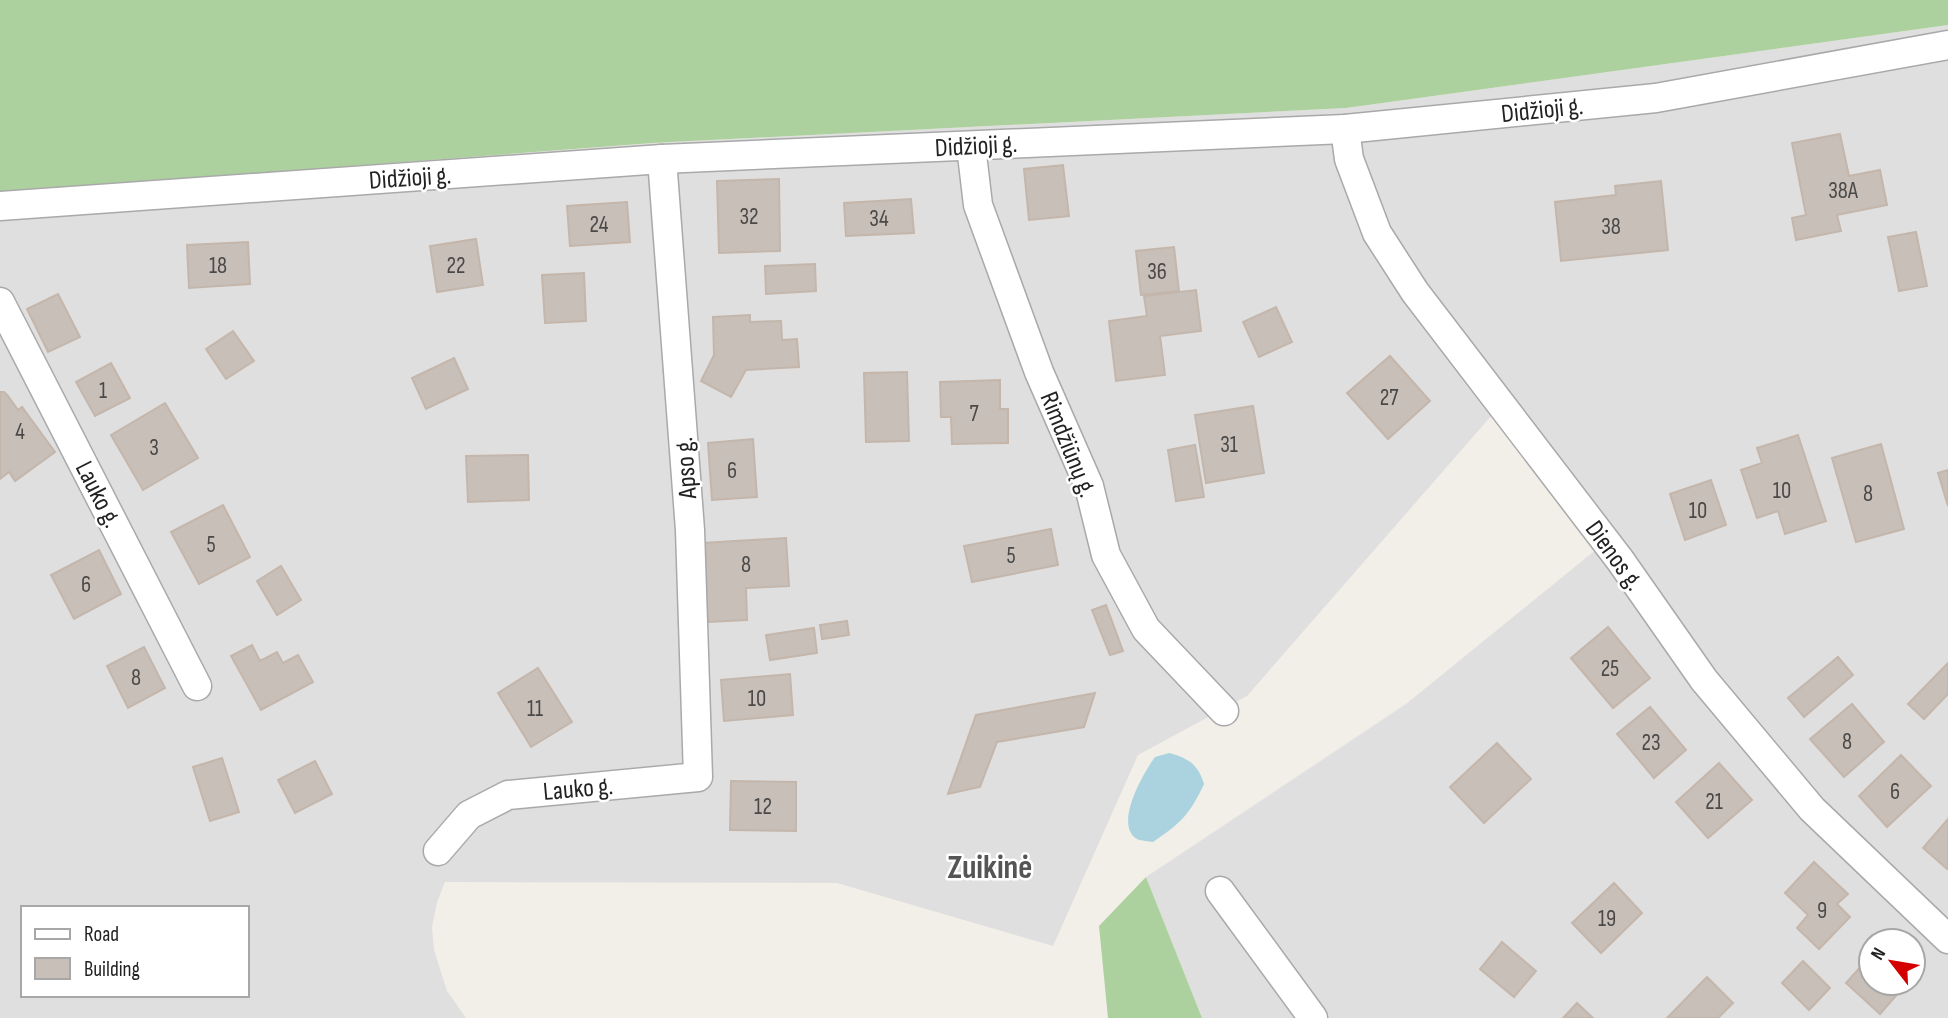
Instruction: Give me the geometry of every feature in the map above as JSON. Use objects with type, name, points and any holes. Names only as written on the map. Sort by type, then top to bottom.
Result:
[{"type":"street","name":"Didžioji g.","points":[[0,205],[662,159],[1345,129],[1656,97],[1948,45]]},
{"type":"street","name":"Dienos g.","points":[[1345,129],[1349,159],[1377,233],[1415,292],[1620,560],[1704,680],[1812,809],[1948,939]]},
{"type":"street","name":"Rimdžiūnų g.","points":[[971,146],[978,205],[1039,372],[1089,486],[1106,555],[1146,629],[1224,711]]},
{"type":"street","name":"Apso g.","points":[[662,159],[690,530],[698,777]]},
{"type":"street","name":"Lauko g.","points":[[0,302],[197,686]]},
{"type":"street","name":"Lauko g.","points":[[438,851],[469,815],[508,794],[698,777]]},
{"type":"street","points":[[1220,891],[1313,1018]]},
{"type":"shaded area","points":[[1948,25],[1948,1018],[1202,1018],[1146,877],[1406,704],[1598,548],[1492,415],[1247,696],[1138,755],[1053,946],[837,883],[445,882],[437,902],[432,927],[434,950],[447,991],[466,1018],[0,1018],[0,193],[652,143],[1346,108]]},
{"type":"green space","points":[[0,0],[1948,0],[1948,25],[1346,108],[652,143],[0,193]]},
{"type":"green space","points":[[1146,877],[1202,1018],[1108,1018],[1099,926]]},
{"type":"water","points":[[1169,753],[1191,763],[1199,771],[1204,784],[1189,811],[1171,829],[1153,842],[1139,840],[1130,832],[1128,822],[1133,798],[1155,757]]},
{"type":"building","points":[[1840,134],[1849,176],[1880,170],[1887,205],[1837,215],[1841,231],[1796,240],[1792,218],[1806,215],[1792,143]]},
{"type":"building","points":[[1063,165],[1069,216],[1029,220],[1024,169]]},
{"type":"building","points":[[779,179],[780,251],[719,253],[717,181]]},
{"type":"building","points":[[1661,181],[1668,250],[1561,261],[1555,202],[1616,195],[1615,186]]},
{"type":"building","points":[[911,199],[914,233],[846,236],[844,203]]},
{"type":"building","points":[[627,202],[630,242],[570,246],[567,206]]},
{"type":"building","points":[[1916,232],[1927,286],[1899,291],[1888,237]]},
{"type":"building","points":[[476,239],[483,285],[437,292],[430,246]]},
{"type":"building","points":[[248,242],[250,284],[189,288],[187,245]]},
{"type":"building","points":[[1174,247],[1179,291],[1141,295],[1136,251]]},
{"type":"building","points":[[815,264],[816,291],[766,294],[765,266]]},
{"type":"building","points":[[584,273],[586,321],[545,323],[542,275]]},
{"type":"building","points":[[1196,290],[1201,331],[1160,336],[1165,375],[1116,381],[1109,321],[1147,316],[1144,296]]},
{"type":"building","points":[[58,294],[80,337],[48,352],[27,309]]},
{"type":"building","points":[[1276,307],[1292,342],[1259,357],[1243,322]]},
{"type":"building","points":[[750,315],[750,322],[781,321],[782,340],[797,339],[799,367],[746,370],[731,397],[701,381],[714,355],[713,317]]},
{"type":"building","points":[[233,331],[254,361],[226,379],[206,349]]},
{"type":"building","points":[[1390,356],[1430,401],[1388,439],[1347,393]]},
{"type":"building","points":[[454,358],[468,389],[426,409],[412,378]]},
{"type":"building","points":[[111,363],[130,398],[95,416],[76,382]]},
{"type":"building","points":[[907,372],[909,441],[866,442],[864,373]]},
{"type":"building","points":[[1000,380],[1000,409],[1008,409],[1008,443],[952,444],[951,417],[941,417],[940,382]]},
{"type":"building","points":[[0,392],[8,396],[18,410],[22,407],[55,452],[15,481],[9,472],[0,479]]},
{"type":"building","points":[[165,403],[198,458],[143,490],[111,435]]},
{"type":"building","points":[[1253,406],[1264,473],[1206,483],[1195,415]]},
{"type":"building","points":[[1798,435],[1826,521],[1785,534],[1778,511],[1757,518],[1741,470],[1762,463],[1757,448]]},
{"type":"building","points":[[753,439],[757,497],[712,500],[708,443]]},
{"type":"building","points":[[1881,444],[1904,529],[1856,542],[1832,458]]},
{"type":"building","points":[[1195,445],[1204,497],[1176,501],[1168,450]]},
{"type":"building","points":[[528,455],[529,500],[468,502],[466,456]]},
{"type":"building","points":[[1948,470],[1948,506],[1938,473]]},
{"type":"building","points":[[1711,480],[1726,525],[1685,540],[1670,494]]},
{"type":"building","points":[[223,505],[250,557],[199,584],[171,532]]},
{"type":"building","points":[[1051,529],[1058,565],[972,582],[964,546]]},
{"type":"building","points":[[786,538],[789,586],[746,588],[747,620],[708,622],[703,543]]},
{"type":"building","points":[[99,550],[121,594],[74,619],[51,575]]},
{"type":"building","points":[[281,566],[301,600],[277,615],[257,581]]},
{"type":"building","points":[[1106,605],[1123,651],[1110,655],[1092,610]]},
{"type":"building","points":[[847,621],[849,635],[822,639],[820,625]]},
{"type":"building","points":[[1608,627],[1650,678],[1613,708],[1571,658]]},
{"type":"building","points":[[814,628],[817,653],[770,660],[766,635]]},
{"type":"building","points":[[252,645],[260,661],[277,652],[283,663],[298,655],[313,682],[261,710],[231,656]]},
{"type":"building","points":[[144,647],[165,688],[128,708],[107,666]]},
{"type":"building","points":[[1838,657],[1853,675],[1804,717],[1788,698]]},
{"type":"building","points":[[1948,663],[1948,694],[1924,719],[1908,704]]},
{"type":"building","points":[[538,668],[572,722],[531,747],[498,693]]},
{"type":"building","points":[[790,674],[793,715],[724,721],[721,680]]},
{"type":"building","points":[[1095,693],[1084,727],[997,742],[980,787],[948,794],[976,715]]},
{"type":"building","points":[[1852,704],[1884,742],[1844,777],[1810,739]]},
{"type":"building","points":[[1650,707],[1686,750],[1654,778],[1617,734]]},
{"type":"building","points":[[1497,743],[1531,779],[1484,823],[1450,787]]},
{"type":"building","points":[[1901,755],[1931,786],[1887,827],[1859,796]]},
{"type":"building","points":[[222,758],[239,812],[210,821],[193,767]]},
{"type":"building","points":[[315,761],[332,794],[295,813],[278,780]]},
{"type":"building","points":[[1719,763],[1752,800],[1708,838],[1676,802]]},
{"type":"building","points":[[731,781],[796,782],[796,831],[730,830]]},
{"type":"building","points":[[1948,819],[1948,868],[1947,869],[1923,848]]},
{"type":"building","points":[[1814,862],[1848,894],[1837,904],[1850,917],[1819,949],[1797,928],[1808,915],[1785,893]]},
{"type":"building","points":[[1614,883],[1642,913],[1601,953],[1572,923]]},
{"type":"building","points":[[1502,942],[1536,971],[1514,997],[1480,969]]},
{"type":"building","points":[[1803,961],[1830,988],[1809,1010],[1782,983]]},
{"type":"building","points":[[1857,971],[1857,993],[1846,983]]},
{"type":"building","points":[[1707,977],[1733,1003],[1718,1018],[1667,1018]]},
{"type":"building","points":[[1861,997],[1895,997],[1880,1014]]},
{"type":"building","points":[[1577,1003],[1593,1018],[1563,1018]]},
{"type":"district","name":"Zuikinė","points":[[990,866]]}]
